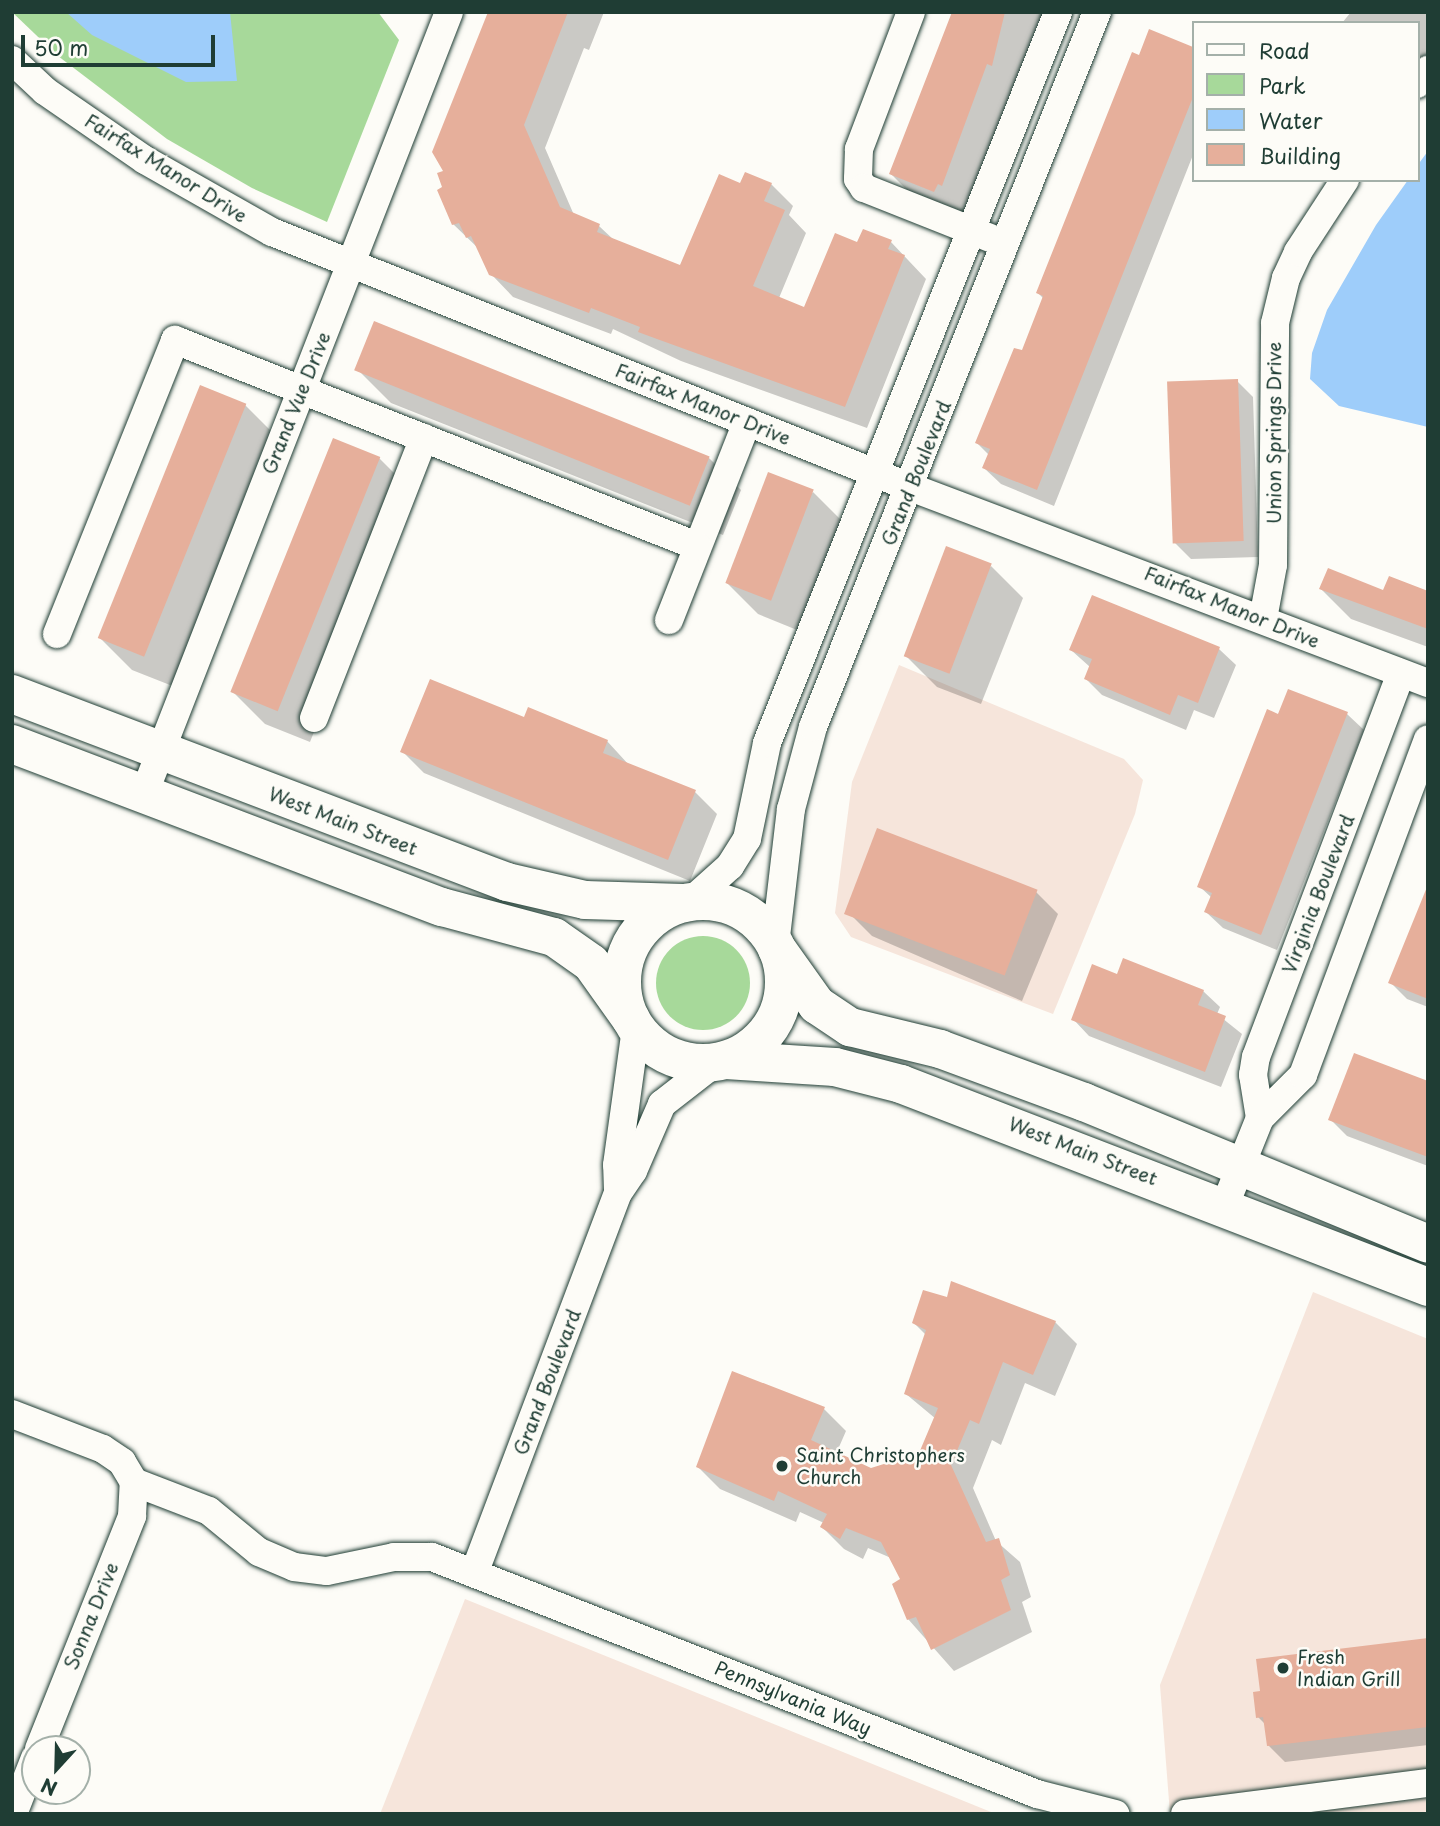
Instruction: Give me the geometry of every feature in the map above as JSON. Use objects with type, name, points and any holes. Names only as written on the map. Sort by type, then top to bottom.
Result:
[{"type":"main road","name":"West Main Street","points":[[12,694],[159,752],[520,886],[593,901],[687,902]]},
{"type":"main road","points":[[12,744],[442,907],[564,941],[591,962],[633,1023],[666,1054],[685,1061],[721,1061],[760,1040],[775,1019],[784,983],[776,947]]},
{"type":"main road","points":[[633,1023],[622,989],[631,943],[652,919],[687,902],[724,904],[745,912],[776,947],[817,1005],[850,1027],[965,1058],[1241,1165],[1428,1244]]},
{"type":"main road","name":"West Main Street","points":[[721,1061],[812,1064],[885,1079],[1225,1205],[1428,1287]]},
{"type":"street","name":"Grand Vue Drive","points":[[144,794],[449,12]]},
{"type":"street","points":[[911,12],[859,149],[856,173],[864,188],[1007,246]]},
{"type":"street","name":"Grand Boulevard","points":[[687,902],[730,866],[747,839],[767,743],[1058,12]]},
{"type":"street","name":"Grand Boulevard","points":[[776,947],[791,809],[804,754],[1007,246],[1097,12]]},
{"type":"street","name":"Fairfax Manor Drive","points":[[12,61],[44,91],[226,209],[351,265],[910,487],[1428,683]]},
{"type":"street","name":"Union Springs Drive","points":[[1263,619],[1273,565],[1275,323],[1286,278],[1298,252],[1344,182]]},
{"type":"street","points":[[57,634],[175,340],[697,546]]},
{"type":"street","points":[[669,620],[747,422]]},
{"type":"street","points":[[314,718],[424,438]]},
{"type":"street","name":"Virginia Boulevard","points":[[1260,1118],[1253,1075],[1256,1057],[1401,673]]},
{"type":"street","points":[[1225,1205],[1260,1118],[1293,1090],[1303,1075],[1428,739]]},
{"type":"street","name":"Grand Boulevard","points":[[618,1193],[617,1164],[633,1023]]},
{"type":"street","name":"Grand Boulevard","points":[[475,1571],[618,1193],[633,1171],[662,1104],[721,1061]]},
{"type":"street","points":[[12,1414],[103,1449],[122,1462],[134,1482]]},
{"type":"street","name":"Pennsylvania Way","points":[[134,1482],[209,1511],[259,1552],[294,1567],[327,1571],[394,1557],[432,1557],[475,1571],[1037,1794],[1115,1814]]},
{"type":"street","name":"Sonna Drive","points":[[45,1735],[132,1516],[134,1482]]},
{"type":"street","points":[[1185,1814],[1428,1783]]},
{"type":"street","points":[[13,1814],[21,1794]]},
{"type":"shaded area","points":[[899,665],[1124,759],[1143,780],[1135,814],[1053,1014],[851,937],[835,913],[852,782]]},
{"type":"shaded area","points":[[1313,1292],[1428,1339],[1428,1814],[1170,1814],[1160,1685]]},
{"type":"shaded area","points":[[465,1599],[996,1814],[380,1814]]},
{"type":"green space","points":[[12,12],[378,12],[399,40],[327,222],[252,188],[167,139],[58,56]]},
{"type":"green space","points":[[694,936],[712,936],[737,949],[747,965],[750,983],[747,1001],[737,1017],[712,1030],[694,1030],[669,1017],[656,992],[656,974],[669,949]]},
{"type":"water","points":[[66,12],[230,12],[237,81],[186,82],[92,35]]},
{"type":"water","points":[[1428,151],[1428,427],[1339,406],[1310,379],[1312,353],[1327,310],[1376,225],[1407,182],[1419,182],[1419,163]]},
{"type":"building","points":[[488,12],[568,12],[524,125],[560,207],[600,224],[597,232],[680,265],[719,174],[740,183],[745,172],[772,183],[764,201],[785,210],[753,286],[804,307],[835,233],[857,242],[863,229],[892,240],[888,249],[905,255],[845,407],[638,332],[640,327],[591,308],[589,313],[489,275],[471,236],[466,238],[459,223],[452,225],[437,190],[442,187],[437,173],[443,171],[432,152]]},
{"type":"building","points":[[952,12],[1005,12],[992,66],[987,64],[942,186],[938,184],[934,192],[889,174]]},
{"type":"building","points":[[1149,29],[1192,47],[1192,100],[1037,490],[982,468],[990,449],[975,443],[1014,348],[1022,350],[1043,296],[1036,293],[1132,52],[1139,55]]},
{"type":"building","points":[[374,321],[710,457],[690,506],[354,370]]},
{"type":"building","points":[[1238,379],[1244,541],[1173,543],[1167,381]]},
{"type":"building","points":[[200,385],[246,404],[144,657],[98,638]]},
{"type":"building","points":[[333,438],[380,457],[278,711],[230,692]]},
{"type":"building","points":[[768,472],[814,490],[771,601],[725,583]]},
{"type":"building","points":[[946,546],[992,564],[949,674],[904,656]]},
{"type":"building","points":[[1328,568],[1383,590],[1389,576],[1428,591],[1428,629],[1319,589]]},
{"type":"building","points":[[1092,595],[1220,647],[1198,703],[1178,695],[1170,715],[1084,679],[1092,659],[1069,650]]},
{"type":"building","points":[[430,679],[524,717],[528,707],[608,740],[603,753],[696,790],[668,860],[400,752]]},
{"type":"building","points":[[1288,689],[1348,712],[1261,935],[1204,912],[1212,893],[1197,887],[1267,709],[1278,714]]},
{"type":"building","points":[[877,828],[1038,890],[1005,976],[844,914]]},
{"type":"building","points":[[1428,887],[1428,999],[1388,983]]},
{"type":"building","points":[[1123,958],[1204,990],[1198,1005],[1226,1016],[1205,1072],[1071,1020],[1092,964],[1117,974]]},
{"type":"building","points":[[1354,1053],[1428,1081],[1428,1157],[1328,1120]]},
{"type":"building","name":"Saint Christophers Church","points":[[951,1281],[1056,1321],[1033,1375],[1003,1362],[979,1424],[970,1420],[951,1465],[986,1542],[999,1538],[1010,1575],[1001,1580],[1011,1610],[931,1650],[916,1617],[907,1620],[892,1584],[900,1579],[881,1542],[846,1528],[840,1539],[820,1527],[827,1514],[778,1491],[774,1501],[696,1467],[732,1371],[825,1407],[811,1440],[871,1468],[919,1453],[938,1408],[904,1394],[926,1330],[912,1323],[923,1290],[947,1297]]},
{"type":"building","points":[[1428,1638],[1428,1727],[1267,1746],[1263,1717],[1256,1718],[1253,1692],[1260,1691],[1256,1659]]},
{"type":"place","name":"Saint Christophers Church","points":[[782,1466]]},
{"type":"place","name":"Fresh Indian Grill","points":[[1283,1668]]}]
